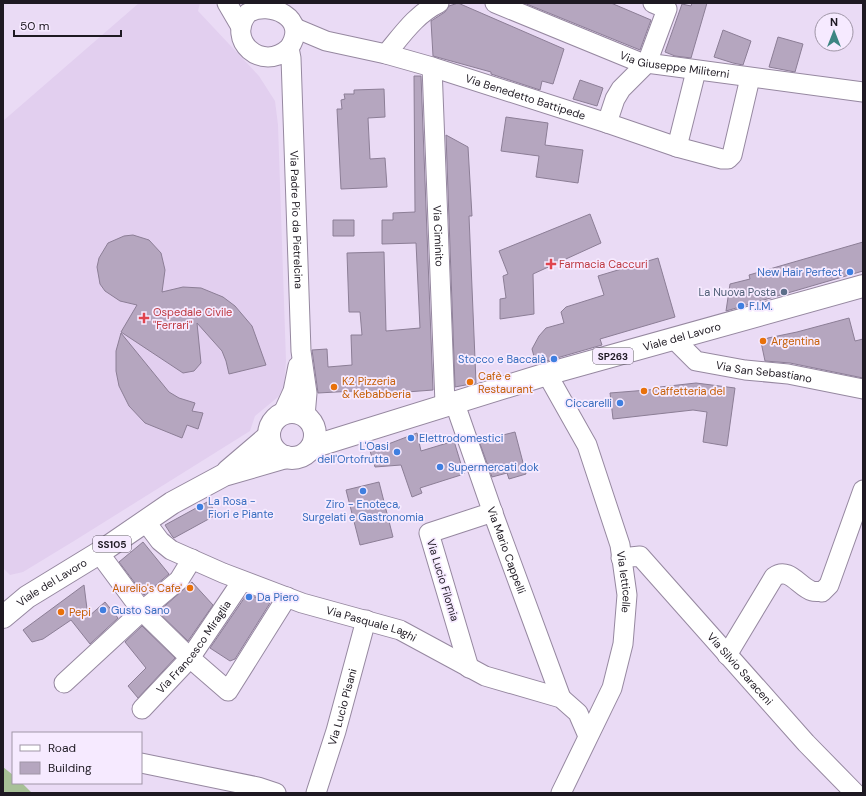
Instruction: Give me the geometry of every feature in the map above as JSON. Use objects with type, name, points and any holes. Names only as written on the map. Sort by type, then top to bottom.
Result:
[{"type":"main road","name":"Viale del Lavoro","points":[[312,446],[547,374],[863,286]]},
{"type":"main road","points":[[298,412],[309,420],[315,431],[312,446],[301,456],[286,458],[274,450],[268,436],[272,422],[283,413],[298,412]]},
{"type":"main road","name":"Viale del Lavoro","points":[[309,420],[364,431]]},
{"type":"main road","name":"Viale del Lavoro","points":[[224,475],[268,436]]},
{"type":"main road","name":"Viale del Lavoro","points":[[3,617],[27,597],[99,553],[172,503],[224,475],[286,458]]},
{"type":"street","points":[[227,3],[241,27],[242,36],[247,47],[257,55],[265,58],[292,90]]},
{"type":"street","points":[[386,54],[414,20],[427,9],[439,3]]},
{"type":"street","name":"Via Giuseppe Militerni","points":[[495,3],[647,64],[863,92]]},
{"type":"street","points":[[607,122],[615,99],[621,89],[647,64],[667,9],[653,3]]},
{"type":"street","points":[[241,27],[248,12],[261,4],[279,5],[292,28],[278,56],[265,58]]},
{"type":"street","name":"Via Benedetto Battipede","points":[[292,28],[326,41],[386,54],[432,67],[607,122],[677,147],[722,159],[728,159],[732,155],[750,78]]},
{"type":"street","name":"Via Padre Pio da Pietrelcina","points":[[292,28],[292,90],[301,351],[309,420]]},
{"type":"street","name":"Via Ciminito","points":[[432,67],[449,403]]},
{"type":"street","points":[[677,147],[696,71]]},
{"type":"street","name":"Via San Sebastiano","points":[[674,339],[696,361],[745,370],[788,374],[863,389]]},
{"type":"street","name":"Via Padre Pio da Pietrelcina","points":[[283,413],[294,391],[301,351]]},
{"type":"street","name":"Via Ietticelle","points":[[547,374],[587,445],[620,545],[627,595],[623,644],[612,688],[561,793]]},
{"type":"street","name":"Via Mario Cappelli","points":[[449,403],[493,512],[561,698]]},
{"type":"street","points":[[727,655],[774,577],[779,573],[787,574],[812,591],[822,592],[829,585],[863,490]]},
{"type":"street","name":"Via Lucio Filomia","points":[[469,668],[429,533],[493,512]]},
{"type":"street","name":"Via Pasquale Laghi","points":[[145,521],[160,541],[171,550],[242,581],[287,598],[400,630],[485,676],[561,698],[578,713],[588,736]]},
{"type":"street","points":[[99,553],[142,611],[190,658],[228,691],[287,598]]},
{"type":"street","name":"Via Silvio Saraceni","points":[[621,558],[640,556],[806,743],[855,793]]},
{"type":"street","points":[[64,683],[178,580],[192,559]]},
{"type":"street","name":"Via Francesco Miraglia","points":[[142,709],[190,658],[242,581]]},
{"type":"street","name":"Via Lucio Pisani","points":[[316,793],[336,731],[366,620]]},
{"type":"street","points":[[142,763],[258,787],[276,793]]},
{"type":"shaded area","name":"Ospedale Civile \"Ferrari\"","points":[[139,3],[200,3],[198,11],[259,76],[275,101],[278,125],[286,361],[284,387],[278,397],[255,416],[250,431],[23,572],[10,575],[3,568],[3,121]]},
{"type":"green space","points":[[3,767],[12,774],[12,784],[23,784],[32,793],[3,793]]},
{"type":"building","points":[[458,3],[564,49],[553,84],[542,81],[540,90],[491,74],[491,72],[433,56],[431,21],[445,12],[449,6]]},
{"type":"building","points":[[524,3],[611,3],[651,20],[640,50]]},
{"type":"building","points":[[692,3],[707,3],[691,58],[675,56],[665,52],[682,4],[691,6]]},
{"type":"building","points":[[723,30],[751,41],[743,65],[714,57]]},
{"type":"building","points":[[778,37],[803,44],[795,72],[769,67]]},
{"type":"building","points":[[414,76],[421,76],[433,390],[354,396],[354,391],[318,393],[312,350],[327,349],[328,367],[352,365],[351,335],[362,335],[360,312],[349,312],[347,253],[384,252],[386,331],[420,328],[416,243],[382,244],[382,220],[393,220],[393,213],[415,212]]},
{"type":"building","points":[[580,80],[603,88],[597,106],[573,99]]},
{"type":"building","points":[[384,89],[385,117],[368,118],[370,159],[385,158],[387,187],[341,189],[337,109],[342,109],[341,100],[345,99],[344,94],[354,94],[354,90]]},
{"type":"building","points":[[506,117],[548,123],[545,145],[583,150],[578,183],[536,177],[539,156],[501,151]]},
{"type":"building","points":[[446,135],[468,147],[472,216],[469,216],[476,383],[455,387]]},
{"type":"building","points":[[590,214],[601,243],[533,274],[534,314],[500,319],[500,299],[506,298],[503,276],[508,274],[499,251]]},
{"type":"building","points":[[333,220],[354,220],[354,236],[333,236]]},
{"type":"building","points":[[133,235],[149,240],[161,253],[165,270],[162,292],[183,287],[201,288],[223,297],[235,306],[252,326],[266,365],[229,374],[222,351],[197,323],[201,363],[194,371],[183,373],[121,332],[137,305],[120,301],[105,291],[100,284],[97,267],[99,258],[108,243],[124,236]]},
{"type":"building","points":[[863,242],[863,271],[726,311],[730,284],[750,279],[749,275]]},
{"type":"building","points":[[658,258],[675,317],[600,339],[602,345],[536,364],[532,349],[539,336],[546,328],[564,323],[561,312],[566,307],[604,295],[598,276]]},
{"type":"building","points":[[849,318],[855,341],[863,339],[863,378],[790,363],[765,361],[761,342],[768,338]]},
{"type":"building","points":[[121,333],[169,392],[179,398],[195,403],[192,411],[203,413],[198,429],[187,425],[182,438],[145,423],[129,406],[119,386],[116,371],[116,351]]},
{"type":"building","points":[[696,383],[735,388],[727,446],[703,442],[707,412],[693,410],[613,419],[610,393],[660,389],[660,387]]},
{"type":"building","points":[[515,432],[526,474],[509,479],[507,473],[492,477],[479,441]]},
{"type":"building","points":[[417,433],[421,451],[454,441],[464,474],[420,488],[422,493],[412,497],[401,465],[375,467],[370,451]]},
{"type":"building","points":[[379,482],[393,537],[360,545],[346,490]]},
{"type":"building","points":[[209,501],[216,515],[174,538],[172,536],[165,525]]},
{"type":"building","points":[[143,542],[169,574],[144,595],[119,562]]},
{"type":"building","points":[[192,582],[213,605],[188,641],[158,612]]},
{"type":"building","points":[[84,585],[88,617],[105,602],[118,618],[90,644],[71,620],[43,639],[32,642],[23,630]]},
{"type":"building","points":[[247,594],[270,603],[235,659],[230,661],[210,648]]},
{"type":"building","points":[[142,626],[175,658],[138,698],[128,686],[146,668],[125,642]]},
{"type":"place","name":"Farmacia Caccuri","points":[[551,264]]},
{"type":"place","name":"New Hair Perfect","points":[[850,272]]},
{"type":"place","name":"La Nuova Posta","points":[[784,292]]},
{"type":"place","name":"F.I.M.","points":[[741,306]]},
{"type":"place","name":"Ospedale Civile \"Ferrari\"","points":[[144,318]]},
{"type":"place","name":"Argentina","points":[[763,341]]},
{"type":"place","name":"Stocco e Baccalà","points":[[554,359]]},
{"type":"place","name":"Cafè e Restaurant","points":[[470,382]]},
{"type":"place","name":"K2 Pizzeria & Kebabberia","points":[[334,387]]},
{"type":"place","name":"Caffetteria del","points":[[644,391]]},
{"type":"place","name":"Ciccarelli","points":[[620,403]]},
{"type":"place","name":"Elettrodomestici","points":[[411,438]]},
{"type":"place","name":"L'Oasi dell'Ortofrutta","points":[[397,452]]},
{"type":"place","name":"Supermercati dok","points":[[440,467]]},
{"type":"place","name":"Ziro - Enoteca, Surgelati e Gastronomia","points":[[363,491]]},
{"type":"place","name":"La Rosa - Fiori e Piante","points":[[200,507]]},
{"type":"place","name":"Aurelio's Cafe'","points":[[190,588]]},
{"type":"place","name":"Da Piero","points":[[249,597]]},
{"type":"place","name":"Gusto Sano","points":[[103,610]]},
{"type":"place","name":"Pepi","points":[[61,612]]}]
